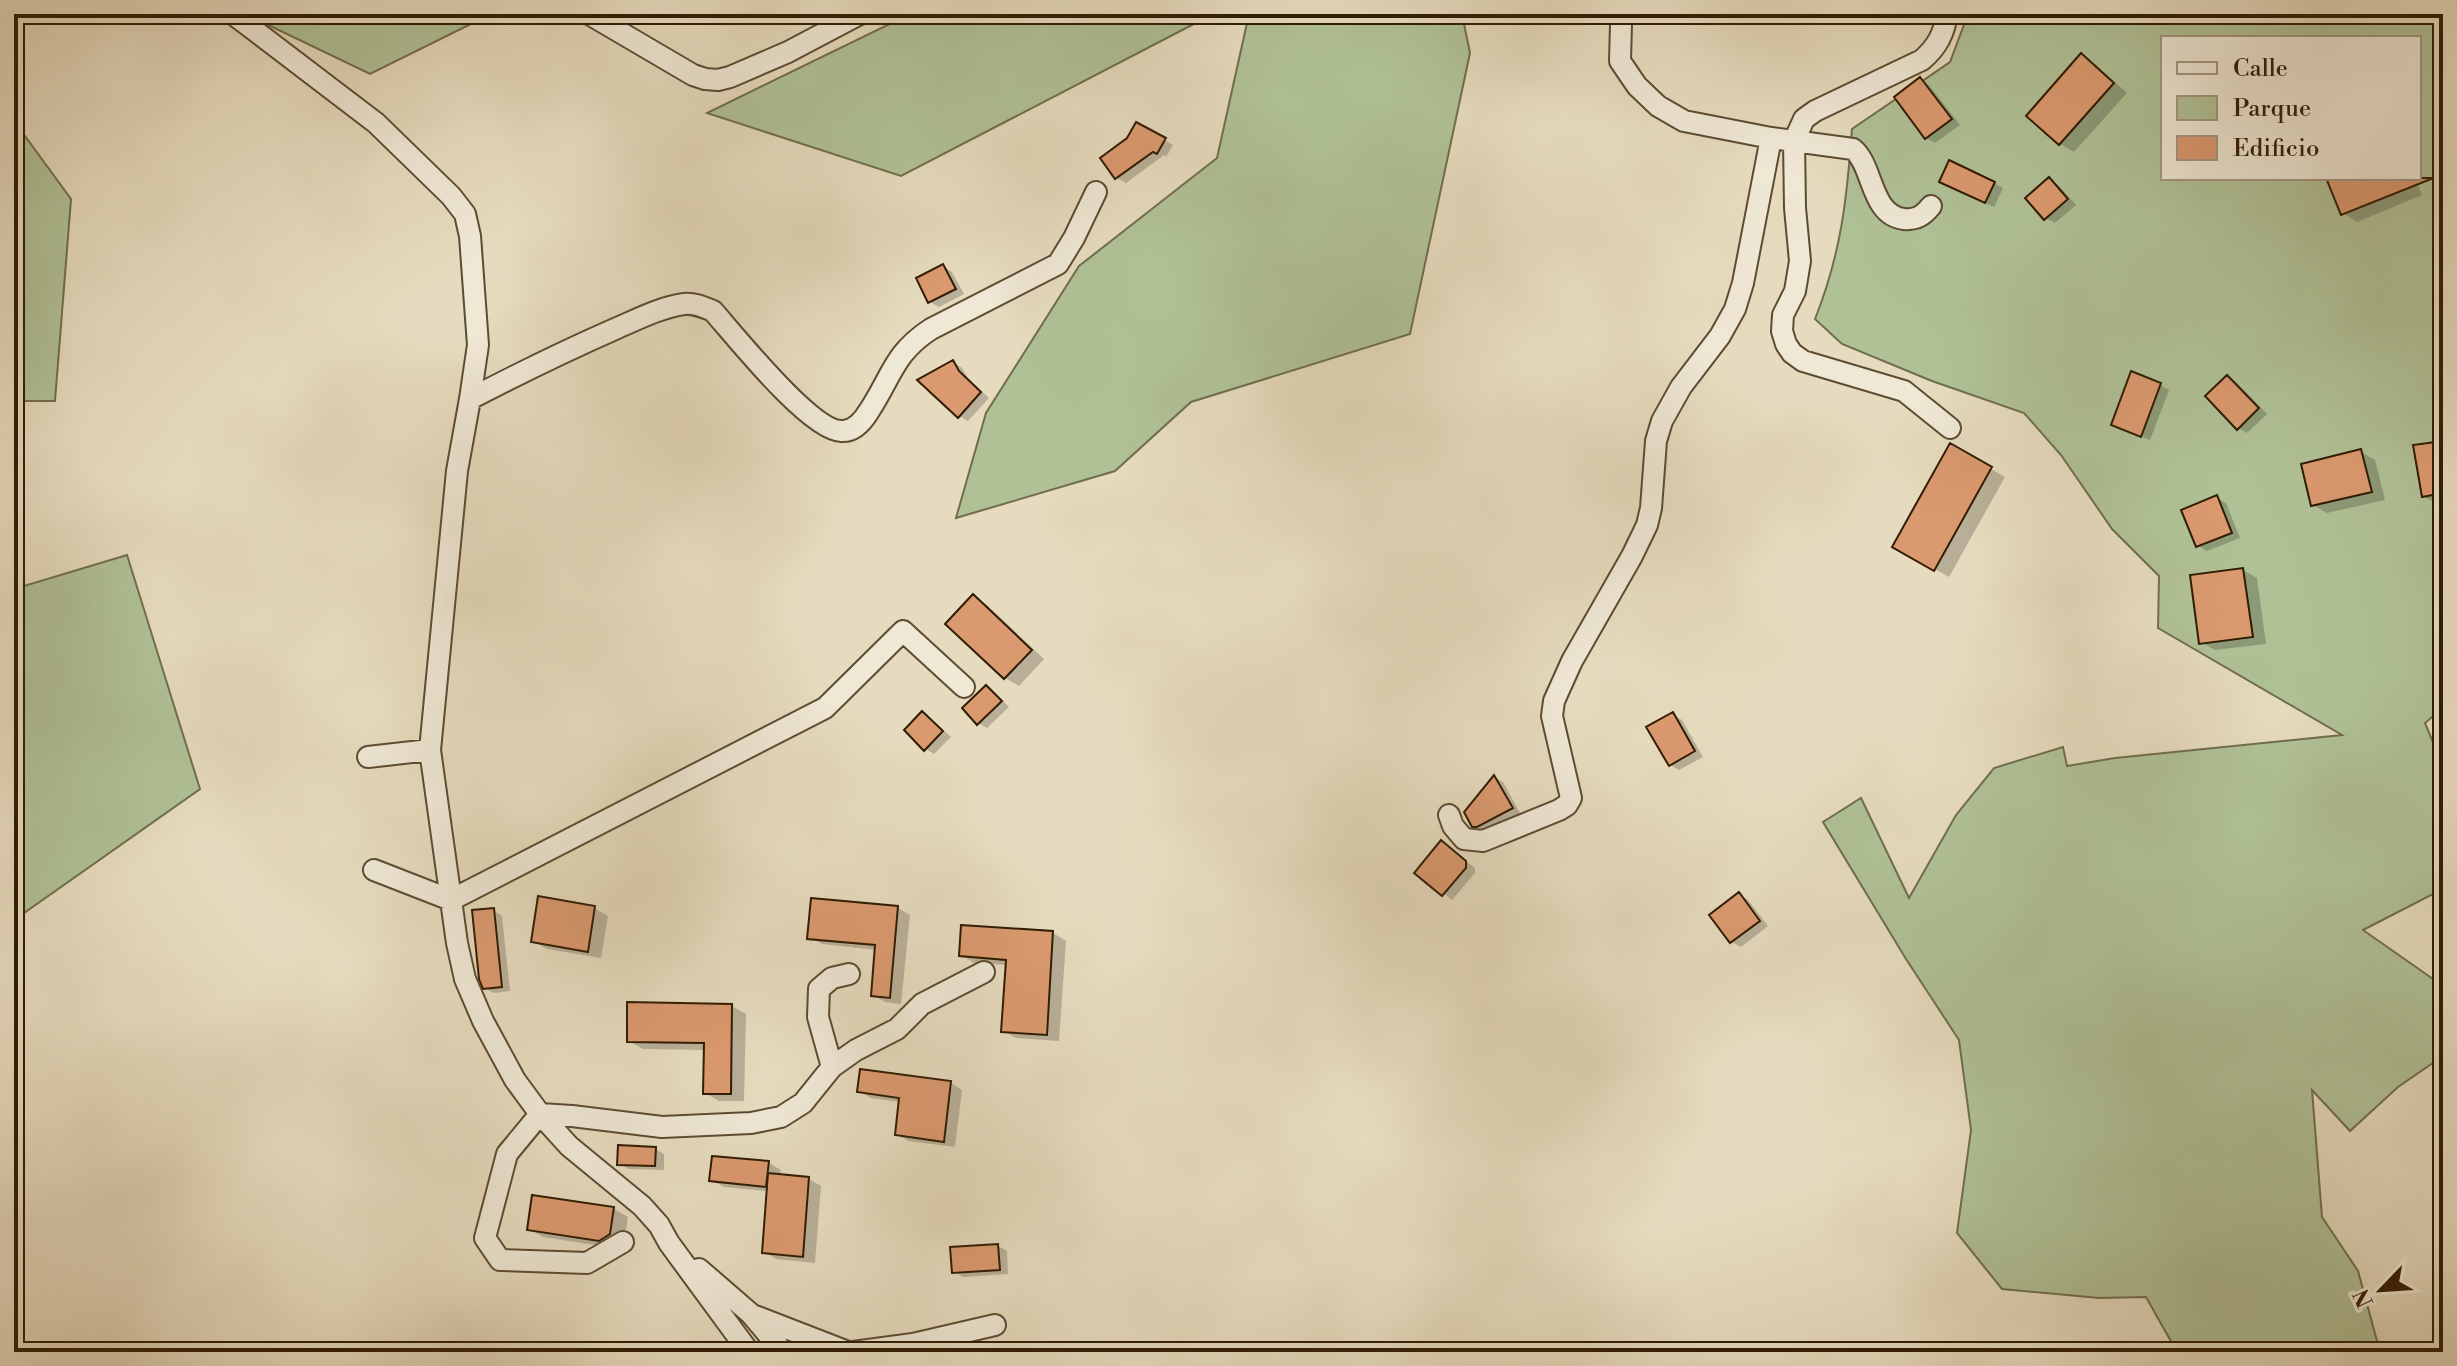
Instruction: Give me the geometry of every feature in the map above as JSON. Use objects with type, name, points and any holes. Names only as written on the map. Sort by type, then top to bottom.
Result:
[{"type":"street","points":[[233,14],[376,123],[451,196],[465,214],[470,236],[478,345],[457,471],[430,750],[457,943],[465,979],[483,1021],[515,1080],[540,1114],[569,1146],[642,1206],[659,1225],[749,1352]]},
{"type":"street","points":[[589,14],[693,75],[718,80],[788,52],[860,14]]},
{"type":"street","points":[[1947,14],[1945,29],[1936,48],[1922,60],[1804,119],[1794,141],[1800,261],[1795,291],[1783,315],[1782,331],[1792,353],[1803,361],[1904,391],[1950,428]]},
{"type":"street","points":[[1621,24],[1620,61],[1637,86],[1658,106],[1684,121],[1771,138],[1853,149],[1862,158],[1877,197],[1887,211],[1898,219],[1913,220],[1924,215],[1931,206]]},
{"type":"street","points":[[1449,815],[1453,826],[1464,839],[1483,841],[1559,810],[1571,798],[1552,716],[1554,701],[1572,661],[1647,525],[1656,441],[1662,421],[1681,387],[1720,336],[1735,309],[1743,283],[1771,138]]},
{"type":"street","points":[[470,399],[558,354],[634,321],[688,304],[700,305],[713,311],[807,413],[837,431],[846,431],[855,428],[868,413],[902,353],[913,341],[1058,264],[1096,192]]},
{"type":"street","points":[[374,870],[451,900],[825,708],[903,631],[964,687]]},
{"type":"street","points":[[368,757],[430,750]]},
{"type":"street","points":[[540,1114],[662,1127],[751,1123],[781,1117],[803,1103],[832,1067],[856,1050],[897,1029],[922,1004],[984,972]]},
{"type":"street","points":[[832,1067],[818,1017],[819,989],[832,978],[849,974]]},
{"type":"street","points":[[540,1114],[507,1154],[485,1238],[500,1260],[553,1263],[587,1263],[623,1242]]},
{"type":"street","points":[[669,1243],[751,1314],[783,1352]]},
{"type":"street","points":[[751,1314],[850,1352],[913,1344],[995,1325]]},
{"type":"green space","points":[[275,14],[491,14],[370,74],[264,23]]},
{"type":"green space","points":[[910,14],[1213,14],[901,176],[707,113]]},
{"type":"green space","points":[[1249,14],[1462,14],[1470,53],[1410,334],[1191,402],[1115,471],[956,518],[986,413],[1079,266],[1217,158]]},
{"type":"green space","points":[[1968,14],[2443,14],[2443,708],[2425,723],[2443,766],[2443,889],[2363,930],[2443,986],[2443,1056],[2398,1087],[2350,1131],[2312,1090],[2322,1217],[2358,1271],[2380,1352],[2177,1352],[2146,1297],[2099,1298],[2002,1289],[1957,1233],[1971,1130],[1959,1040],[1823,822],[1861,798],[1909,898],[1956,815],[1994,768],[2063,747],[2067,766],[2115,758],[2342,735],[2158,628],[2159,576],[2112,529],[2061,455],[2024,413],[1932,381],[1842,344],[1815,319],[1831,272],[1841,226],[1852,129],[1950,62]]},
{"type":"green space","points":[[14,121],[71,199],[55,401],[14,401]]},
{"type":"green space","points":[[127,555],[200,789],[17,918],[14,911],[14,589]]},
{"type":"building","points":[[2081,53],[2114,83],[2059,145],[2026,116]]},
{"type":"building","points":[[1920,77],[1952,119],[1925,139],[1894,97]]},
{"type":"building","points":[[1136,122],[1166,138],[1157,154],[1153,152],[1115,179],[1100,158],[1127,138]]},
{"type":"building","points":[[1949,160],[1995,182],[1985,203],[1939,182]]},
{"type":"building","points":[[2049,177],[2068,199],[2044,220],[2025,198]]},
{"type":"building","points":[[2431,178],[2431,179],[2341,215],[2327,180]]},
{"type":"building","points":[[943,264],[956,289],[928,303],[916,278]]},
{"type":"building","points":[[953,360],[959,371],[981,392],[958,418],[917,380]]},
{"type":"building","points":[[2131,371],[2161,383],[2141,437],[2111,425]]},
{"type":"building","points":[[2227,375],[2259,408],[2237,430],[2205,396]]},
{"type":"building","points":[[2443,441],[2443,493],[2422,497],[2413,445]]},
{"type":"building","points":[[1950,443],[1992,467],[1934,571],[1892,547]]},
{"type":"building","points":[[2361,449],[2372,492],[2311,506],[2301,464]]},
{"type":"building","points":[[2217,495],[2232,533],[2196,547],[2181,510]]},
{"type":"building","points":[[2243,568],[2253,637],[2199,644],[2190,575]]},
{"type":"building","points":[[973,594],[1032,650],[1004,679],[945,624]]},
{"type":"building","points":[[986,685],[1002,701],[977,725],[962,708]]},
{"type":"building","points":[[922,711],[943,731],[924,751],[904,730]]},
{"type":"building","points":[[1673,712],[1695,751],[1669,766],[1646,727]]},
{"type":"building","points":[[1494,775],[1513,808],[1472,827],[1464,812]]},
{"type":"building","points":[[1441,840],[1466,861],[1466,868],[1442,896],[1414,873]]},
{"type":"building","points":[[1739,892],[1760,921],[1730,943],[1709,915]]},
{"type":"building","points":[[538,896],[595,906],[588,952],[531,942]]},
{"type":"building","points":[[811,898],[898,906],[890,998],[871,996],[875,945],[807,939]]},
{"type":"building","points":[[494,908],[502,987],[483,989],[479,979],[472,910]]},
{"type":"building","points":[[961,925],[1053,931],[1047,1035],[1001,1032],[1006,960],[959,956]]},
{"type":"building","points":[[627,1002],[732,1004],[731,1094],[703,1094],[704,1043],[627,1042]]},
{"type":"building","points":[[860,1069],[951,1081],[944,1142],[895,1135],[899,1098],[857,1092]]},
{"type":"building","points":[[618,1145],[656,1147],[655,1166],[617,1165]]},
{"type":"building","points":[[712,1156],[769,1161],[766,1187],[709,1181]]},
{"type":"building","points":[[768,1173],[809,1177],[803,1257],[762,1253]]},
{"type":"building","points":[[532,1195],[614,1207],[610,1234],[599,1241],[527,1230]]},
{"type":"building","points":[[998,1244],[1000,1270],[952,1273],[950,1247]]}]
